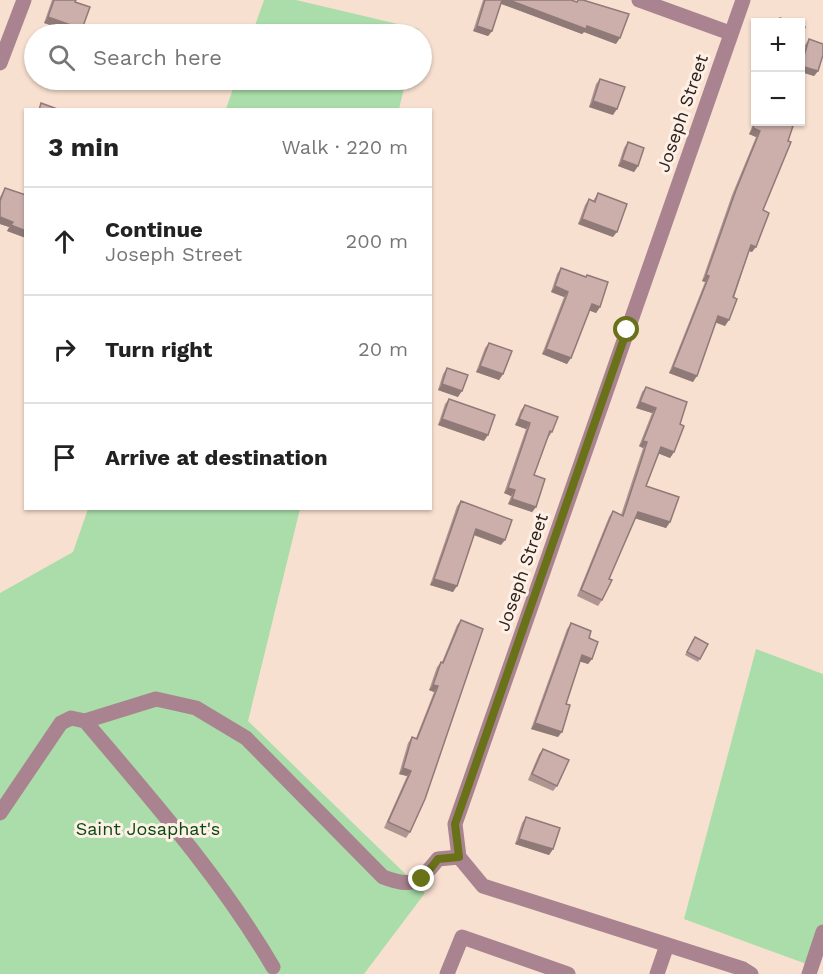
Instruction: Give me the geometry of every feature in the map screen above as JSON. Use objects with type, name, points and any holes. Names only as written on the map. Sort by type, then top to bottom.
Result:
[{"type":"street","points":[[0,63],[24,0]]},
{"type":"street","points":[[639,0],[730,33]]},
{"type":"street","name":"Joseph Street","points":[[459,857],[455,824],[743,0]]},
{"type":"street","points":[[0,813],[61,723],[70,718],[85,721],[156,699],[196,708],[246,738],[383,877],[403,885],[422,879],[438,859],[459,857],[483,886],[751,974]]},
{"type":"street","points":[[85,721],[171,823],[260,944],[273,967]]},
{"type":"street","points":[[809,974],[823,932]]},
{"type":"street","points":[[447,974],[462,937],[568,974]]},
{"type":"street","points":[[657,974],[667,945]]},
{"type":"green space","points":[[264,0],[296,0],[398,24],[256,24]]},
{"type":"green space","points":[[233,90],[404,90],[399,108],[226,108]]},
{"type":"green space","name":"Saint Josaphat's","points":[[88,510],[300,510],[248,721],[425,893],[364,974],[0,974],[0,593],[73,552]]},
{"type":"green space","points":[[756,649],[823,674],[823,932],[812,966],[684,919]]},
{"type":"building","points":[[54,0],[76,0],[75,2],[90,7],[84,24],[68,24],[48,17]]},
{"type":"building","points":[[485,0],[502,0],[492,31],[477,26]]},
{"type":"building","points":[[509,0],[571,0],[577,2],[583,0],[629,14],[620,38],[587,26],[586,29]]},
{"type":"building","points":[[809,39],[823,44],[823,55],[818,71],[805,67],[805,52]]},
{"type":"building","points":[[600,79],[625,87],[617,109],[593,101]]},
{"type":"building","points":[[41,103],[55,108],[40,108]]},
{"type":"building","points":[[754,126],[793,126],[788,141],[791,142],[763,210],[769,213],[756,247],[751,245],[733,297],[737,299],[729,320],[718,316],[697,376],[673,367],[709,276],[706,275],[760,131],[753,128]]},
{"type":"building","points":[[628,142],[644,148],[638,166],[622,160]]},
{"type":"building","points":[[5,188],[24,194],[24,230],[11,225],[13,222],[0,217],[0,201]]},
{"type":"building","points":[[598,193],[627,204],[617,232],[582,219],[589,199],[595,202]]},
{"type":"building","points":[[561,268],[608,282],[600,307],[592,304],[571,358],[546,349],[568,292],[555,286]]},
{"type":"building","points":[[489,343],[512,351],[503,374],[480,366]]},
{"type":"building","points":[[447,368],[468,375],[462,391],[442,384]]},
{"type":"building","points":[[646,387],[687,402],[680,424],[684,426],[674,452],[661,447],[646,486],[679,497],[670,522],[638,512],[602,600],[581,590],[613,511],[623,516],[642,458],[647,442],[643,441],[656,408],[640,402]]},
{"type":"building","points":[[449,399],[495,415],[488,435],[442,419]]},
{"type":"building","points":[[525,405],[558,417],[552,432],[550,431],[534,475],[545,479],[536,507],[512,499],[515,490],[508,488],[530,423],[519,419]]},
{"type":"building","points":[[461,501],[512,520],[505,540],[476,529],[457,586],[434,579]]},
{"type":"building","points":[[461,620],[483,629],[425,799],[410,832],[388,822],[411,771],[403,768],[412,737],[417,739],[438,686],[433,685],[441,662],[443,663]]},
{"type":"building","points":[[571,623],[591,631],[589,638],[598,642],[592,659],[582,655],[566,704],[570,705],[562,732],[535,723]]},
{"type":"building","points":[[695,637],[708,644],[700,659],[687,652]]},
{"type":"building","points":[[543,749],[569,760],[557,786],[532,774]]},
{"type":"building","points":[[526,817],[560,828],[553,849],[519,839]]},
{"type":"route","points":[[422,879],[438,859],[459,857],[455,824],[627,330]]}]
